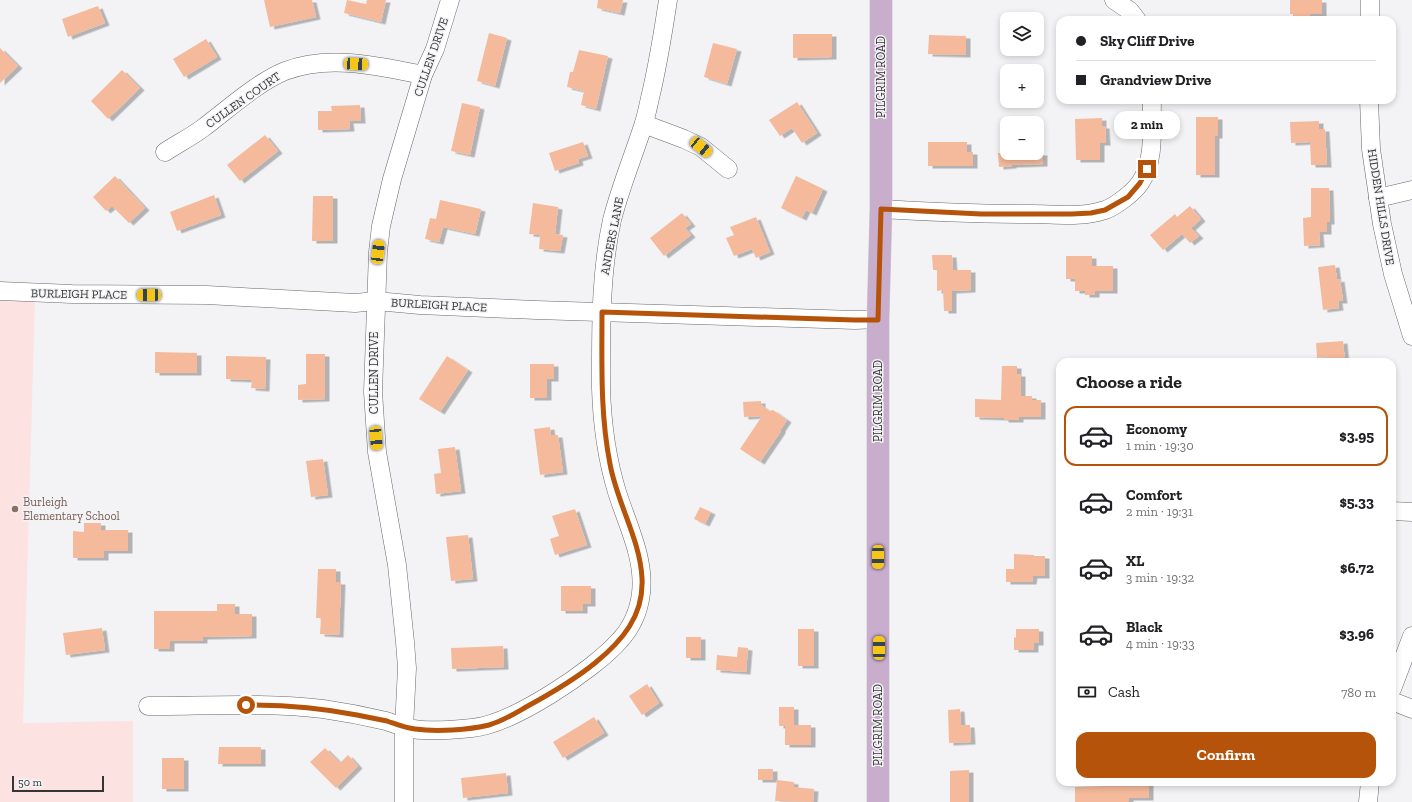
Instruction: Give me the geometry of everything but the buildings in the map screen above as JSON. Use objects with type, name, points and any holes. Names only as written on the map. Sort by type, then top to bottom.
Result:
[{"type":"main road","name":"PILGRIM ROAD","points":[[878,802],[878,320],[881,209],[881,0]]},
{"type":"street","name":"CULLEN DRIVE","points":[[404,802],[404,728],[407,668],[400,589],[377,452],[374,424],[373,392],[378,252],[386,202],[423,75],[435,49],[450,0]]},
{"type":"street","name":"ANDERS LANE","points":[[148,706],[272,705],[302,707],[356,715],[387,722],[404,728],[432,730],[474,728],[490,725],[506,719],[544,698],[590,667],[621,639],[632,624],[640,596],[642,580],[635,544],[611,472],[606,441],[601,391],[604,262],[612,220],[644,124],[655,79],[668,0]]},
{"type":"street","points":[[1114,0],[1134,16]]},
{"type":"street","points":[[1370,0],[1370,16]]},
{"type":"street","name":"CULLEN COURT","points":[[165,152],[201,129],[270,79],[285,71],[314,64],[366,64],[423,75]]},
{"type":"street","points":[[881,209],[981,214],[1072,214],[1091,213],[1105,210],[1128,197],[1140,183],[1147,169],[1150,154],[1152,104]]},
{"type":"street","name":"HIDDEN HILLS DRIVE","points":[[1369,104],[1371,149],[1382,224],[1393,274],[1412,336]]},
{"type":"street","points":[[644,124],[701,147],[728,168]]},
{"type":"street","points":[[1378,198],[1412,190]]},
{"type":"street","name":"BURLEIGH PLACE","points":[[0,291],[72,294],[208,295],[355,303],[376,301],[420,305],[602,312],[878,320]]},
{"type":"street","points":[[1396,511],[1412,512]]},
{"type":"street","points":[[1396,678],[1412,636]]},
{"type":"street","points":[[1396,703],[1412,709]]},
{"type":"street","points":[[1368,802],[1370,786]]},
{"type":"shaded area","name":"Burleigh Elementary School","points":[[0,296],[35,297],[23,723],[133,721],[133,802],[0,802]]},
{"type":"place","name":"Burleigh Elementary School","points":[[15,509]]},
{"type":"route","points":[[246,705],[272,705],[325,710],[356,715],[416,730],[474,728],[490,725],[506,719],[544,698],[590,667],[621,639],[632,624],[637,611],[642,580],[635,544],[616,490],[606,441],[601,391],[602,312],[878,320],[881,209],[981,214],[1091,213],[1105,210],[1128,197],[1140,183],[1147,169]]}]
